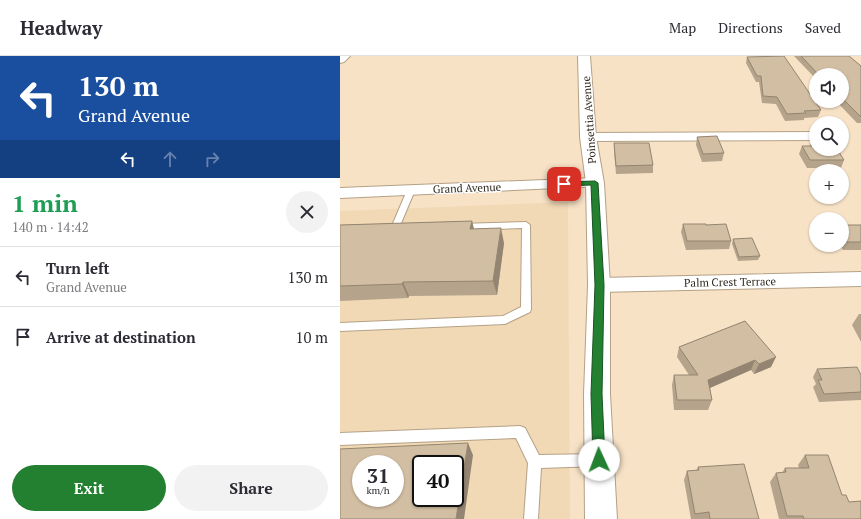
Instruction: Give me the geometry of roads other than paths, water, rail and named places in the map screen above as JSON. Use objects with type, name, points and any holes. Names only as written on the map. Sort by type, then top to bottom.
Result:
[{"type":"street","points":[[340,60],[344,56]]},
{"type":"street","name":"Poinsettia Avenue","points":[[584,56],[588,137],[595,183],[599,285],[597,394],[601,519]]},
{"type":"street","points":[[588,137],[809,136]]},
{"type":"street","name":"Grand Avenue","points":[[340,193],[595,183]]},
{"type":"street","name":"Palm Crest Terrace","points":[[599,285],[861,279]]},
{"type":"lane","points":[[395,228],[411,190]]},
{"type":"lane","points":[[340,327],[505,320],[526,309],[526,225],[449,227]]},
{"type":"lane","points":[[340,439],[520,432],[535,462],[531,519]]},
{"type":"lane","points":[[535,462],[599,460]]}]
